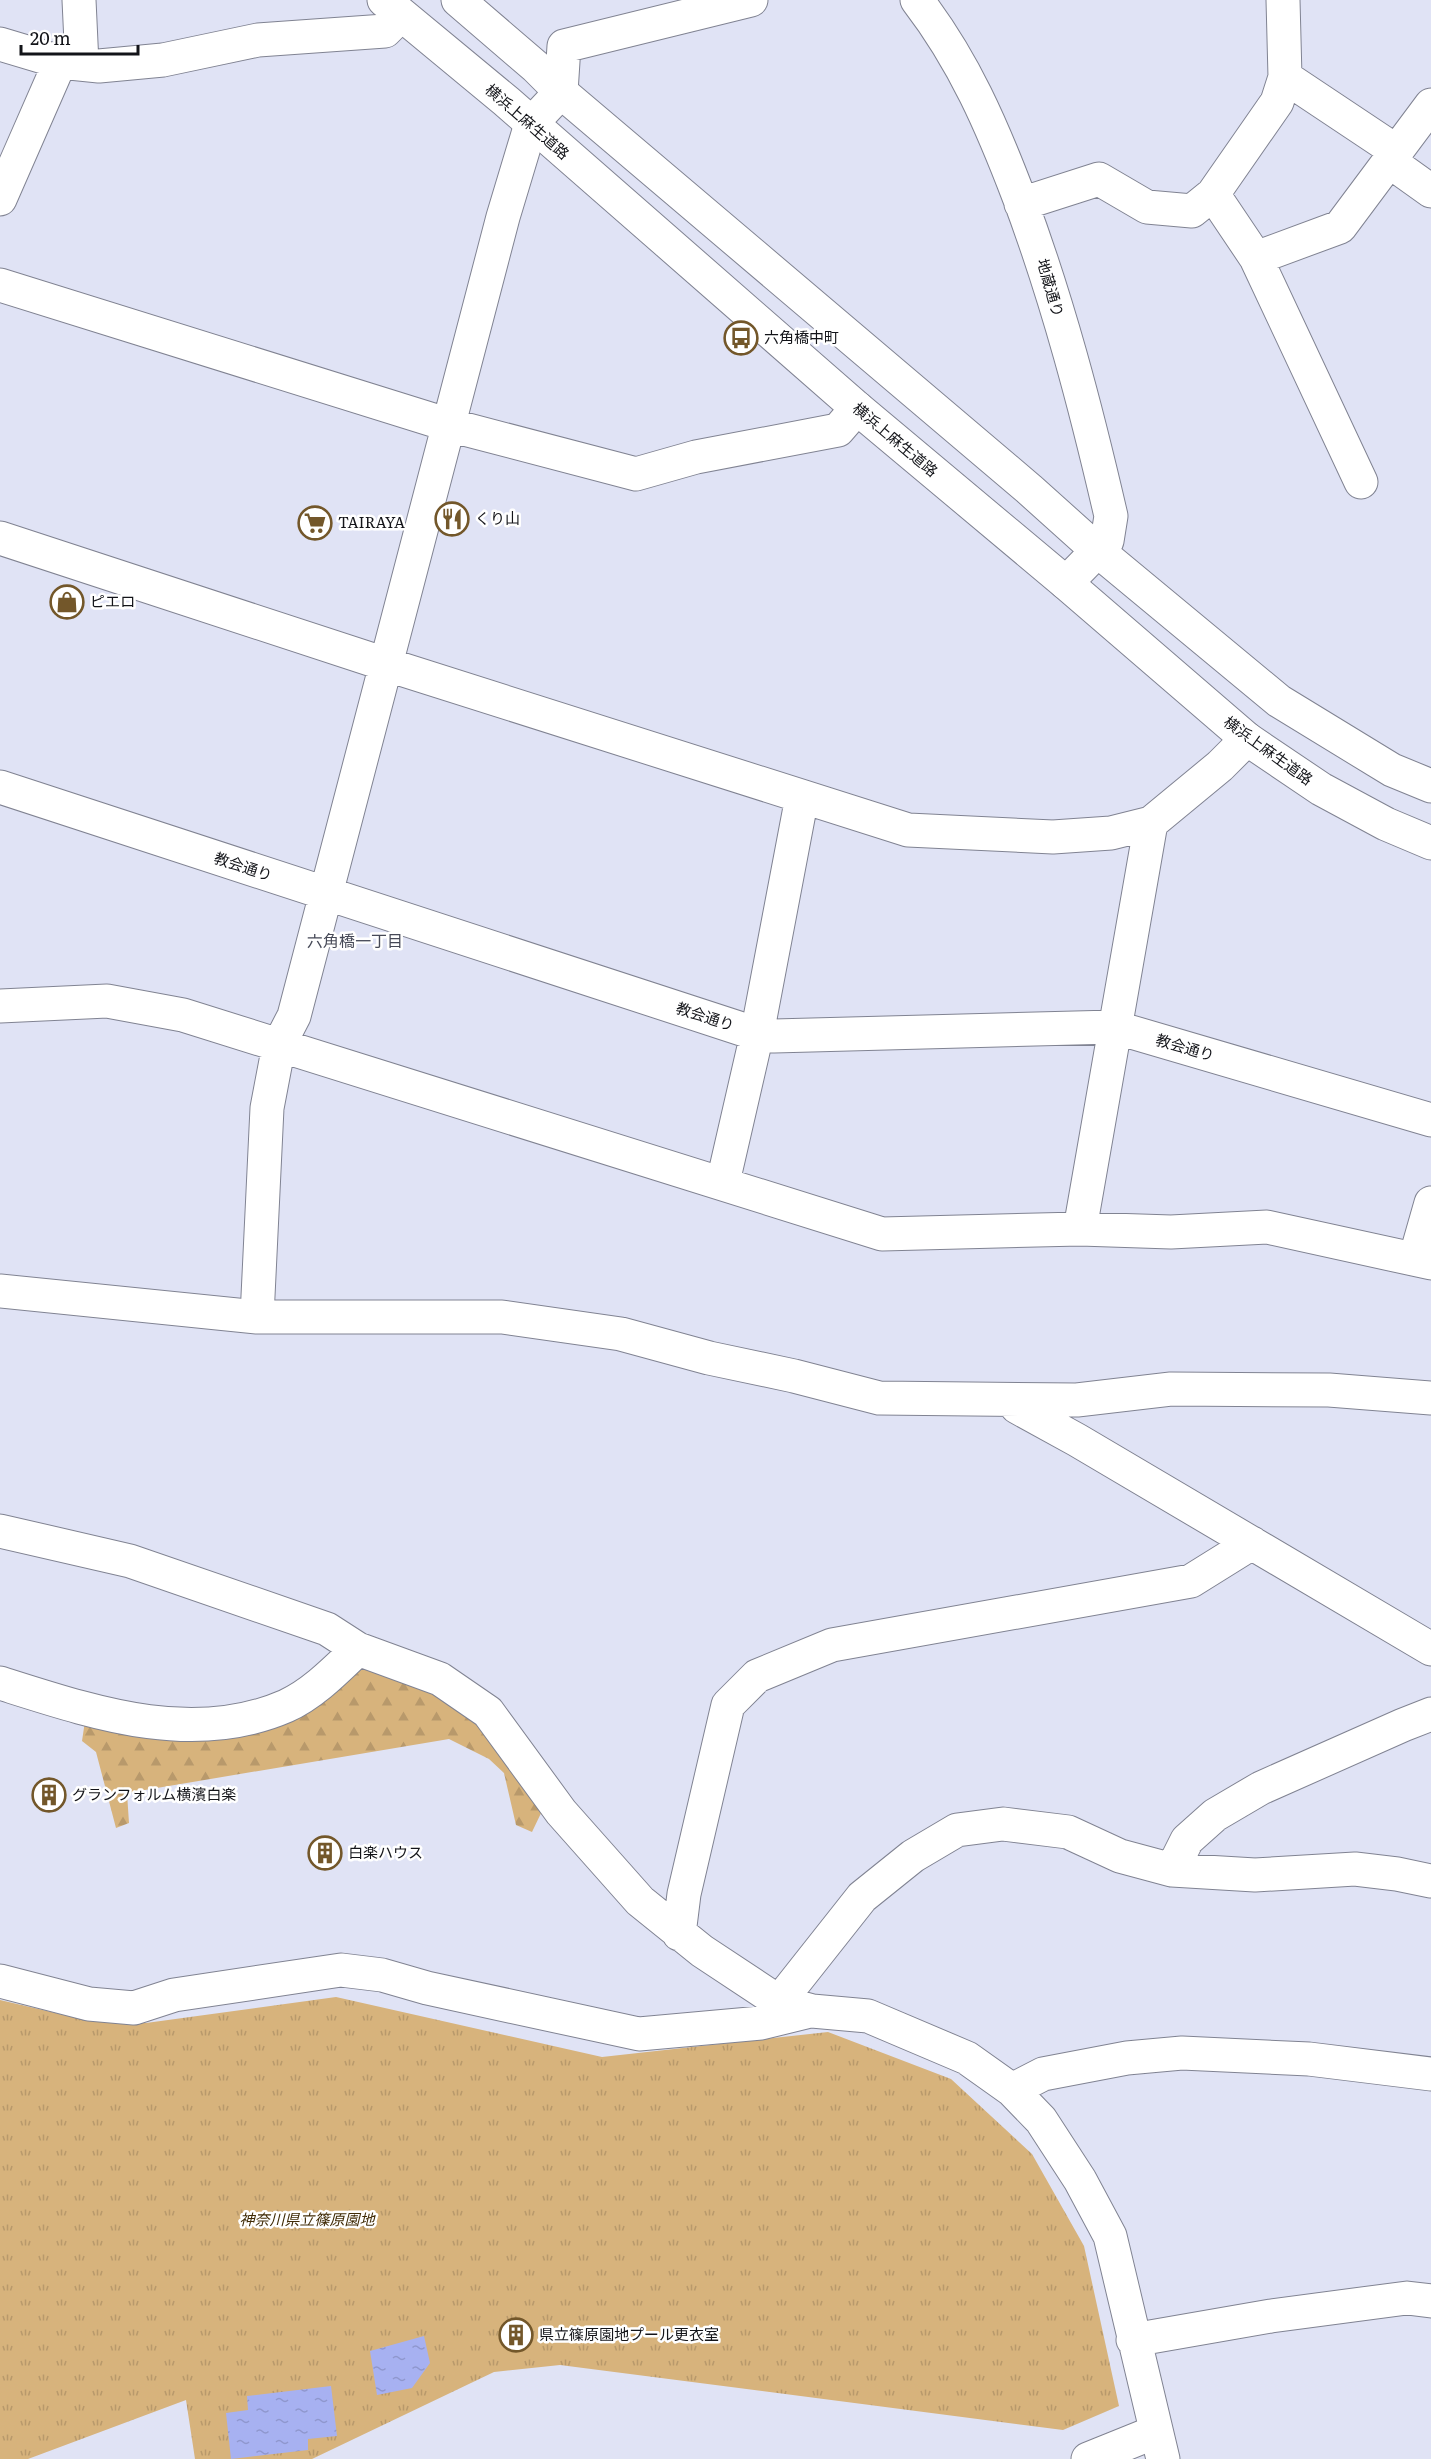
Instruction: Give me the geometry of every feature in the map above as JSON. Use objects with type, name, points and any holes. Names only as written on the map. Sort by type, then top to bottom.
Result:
[{"type":"street","points":[[0,199],[71,63],[80,0]]},
{"type":"street","points":[[458,0],[561,92],[1098,550],[1279,701],[1392,770],[1431,786]]},
{"type":"street","points":[[257,1317],[267,1108],[279,1045],[294,1016],[486,276],[531,124],[561,92],[564,46],[751,0]]},
{"type":"street","name":"地蔵通り","points":[[917,0],[943,34],[992,126],[1039,249],[1083,402],[1108,505],[1111,527],[1107,542],[1066,583]]},
{"type":"street","points":[[1021,204],[1099,179],[1147,207],[1192,211],[1213,194],[1277,102],[1285,77],[1283,0]]},
{"type":"street","points":[[0,44],[71,63],[99,66],[163,60],[258,40],[385,31],[393,7]]},
{"type":"street","name":"横浜上麻生道路","points":[[393,7],[857,408],[1066,583],[1247,739],[1321,789],[1386,824],[1431,843]]},
{"type":"street","points":[[1285,77],[1392,156],[1431,191]]},
{"type":"street","points":[[1256,258],[1340,227],[1431,105]]},
{"type":"street","points":[[1213,194],[1256,258],[1361,482]]},
{"type":"street","points":[[0,285],[449,425],[636,474],[696,457],[838,430],[857,408]]},
{"type":"street","points":[[0,537],[386,664],[908,830],[1053,837],[1112,833],[1151,823],[1221,766],[1247,739]]},
{"type":"street","name":"教会通り","points":[[0,787],[757,1034],[774,1036],[1114,1027],[1431,1120]]},
{"type":"street","points":[[723,1182],[757,1034],[802,796]]},
{"type":"street","points":[[1080,1229],[1151,823]]},
{"type":"street","points":[[0,1006],[107,1001],[183,1015],[526,1124],[723,1182],[882,1234],[1080,1229],[1171,1232],[1267,1227],[1423,1261],[1431,1203]]},
{"type":"street","points":[[0,1291],[257,1317],[502,1317],[621,1334],[709,1358],[794,1376],[879,1398],[1077,1400],[1171,1389],[1329,1390],[1431,1398]]},
{"type":"street","points":[[1015,1400],[1017,1407],[1431,1649]]},
{"type":"street","points":[[0,1531],[130,1561],[327,1629],[358,1650],[440,1679],[488,1712],[561,1812],[640,1901],[702,1951],[779,2002],[812,2011],[868,2016],[967,2058],[1012,2090],[1041,2120],[1080,2180],[1110,2236],[1159,2446],[1088,2459]]},
{"type":"street","points":[[679,1934],[684,1894],[728,1705],[757,1676],[832,1645],[1191,1581],[1252,1544]]},
{"type":"street","points":[[0,1683],[123,1718],[189,1726],[230,1723],[240,1722],[288,1705],[328,1677],[358,1650]]},
{"type":"street","points":[[1172,1870],[1187,1840],[1215,1815],[1261,1788],[1431,1714]]},
{"type":"street","points":[[779,2002],[862,1897],[914,1856],[957,1830],[1003,1824],[1068,1832],[1120,1856],[1172,1870],[1255,1875],[1355,1869],[1431,1881]]},
{"type":"street","points":[[0,1981],[89,2004],[134,2008],[174,1995],[341,1970],[382,1975],[448,1993],[639,2034],[761,2023],[812,2011]]},
{"type":"street","points":[[1012,2090],[1043,2074],[1127,2058],[1182,2053],[1309,2059],[1431,2074]]},
{"type":"street","points":[[1133,2340],[1305,2311],[1407,2298],[1431,2301]]},
{"type":"green space","points":[[361,1662],[422,1681],[488,1733],[543,1809],[532,1832],[516,1825],[504,1773],[489,1759],[449,1739],[127,1793],[129,1823],[116,1828],[96,1752],[82,1741],[85,1721],[168,1736]]},
{"type":"green space","name":"神奈川県立篠原園地","points":[[336,1997],[602,2057],[828,2032],[951,2079],[1032,2154],[1084,2246],[1119,2406],[1063,2430],[560,2365],[494,2372],[312,2459],[195,2459],[186,2400],[28,2459],[0,2459],[0,2000],[77,2018],[146,2023]]},
{"type":"water","points":[[424,2336],[430,2363],[412,2388],[377,2395],[370,2351]]},
{"type":"water","points":[[331,2386],[337,2436],[308,2439],[308,2450],[231,2459],[226,2413],[248,2410],[247,2396]]},
{"type":"place","name":"六角橋中町","points":[[741,338]]},
{"type":"place","name":"くり山","points":[[452,519]]},
{"type":"place","name":"TAIRAYA","points":[[315,523]]},
{"type":"place","name":"ピエロ","points":[[67,602]]},
{"type":"place","name":"グランフォルム横濱白楽","points":[[49,1795]]},
{"type":"place","name":"白楽ハウス","points":[[325,1853]]},
{"type":"place","name":"県立篠原園地プール更衣室","points":[[516,2335]]},
{"type":"district","name":"六角橋一丁目","points":[[355,941]]}]
